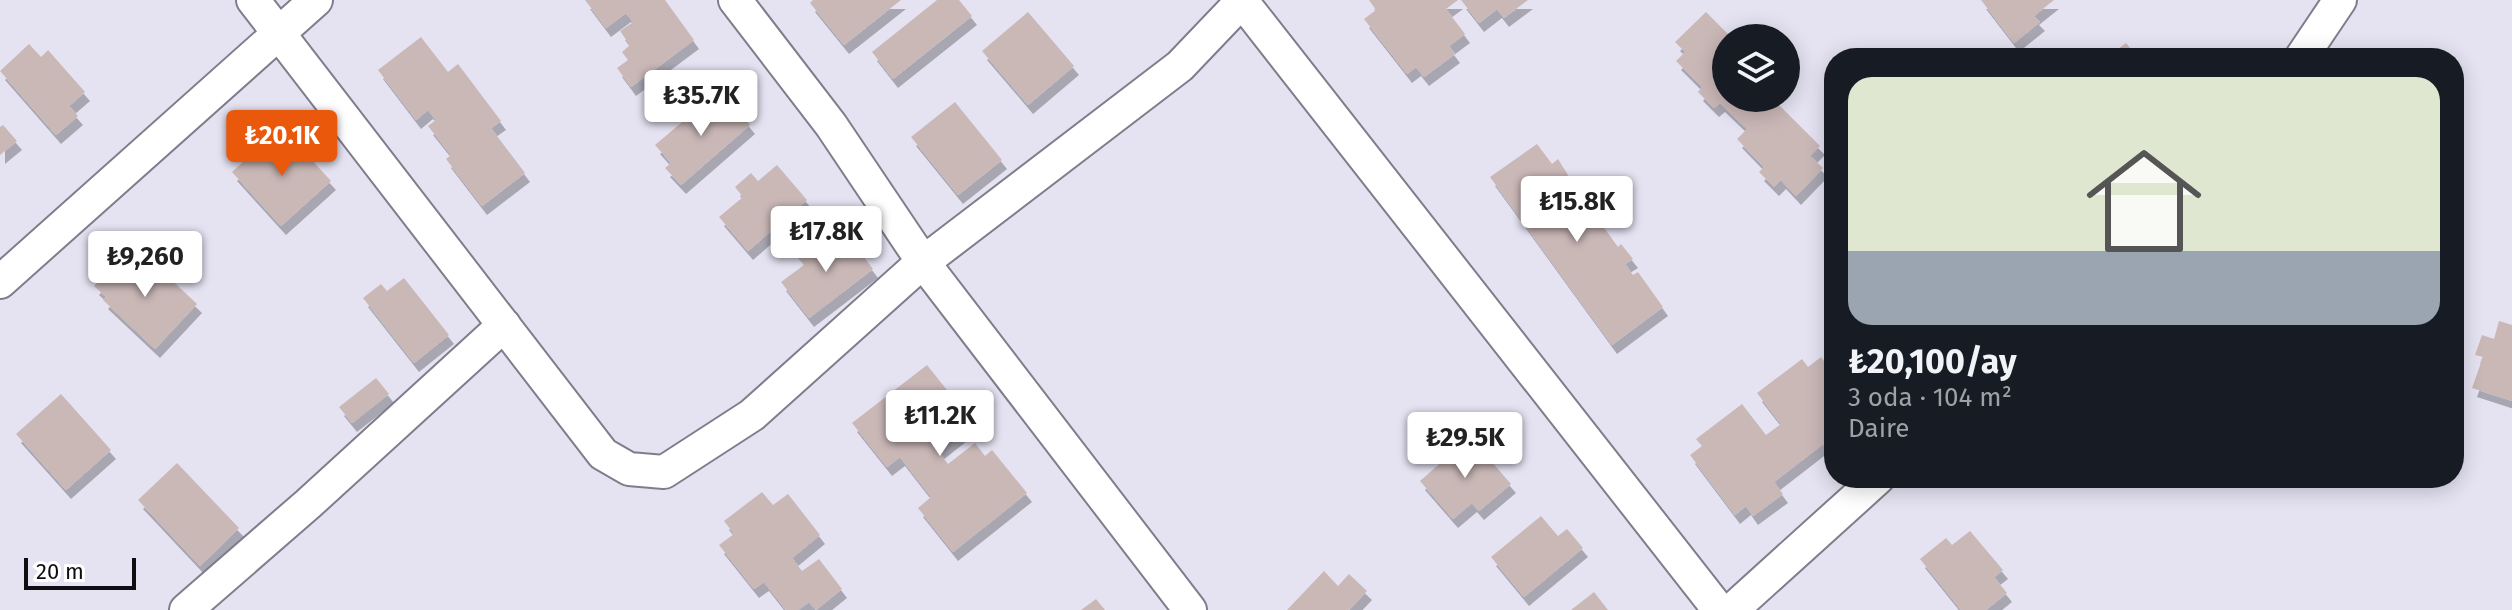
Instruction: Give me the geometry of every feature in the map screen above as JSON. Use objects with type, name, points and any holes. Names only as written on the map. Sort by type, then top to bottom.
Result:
[{"type":"street","points":[[253,0],[603,454],[629,469],[664,472],[752,415],[923,262],[1180,66],[1242,0],[1719,610]]},
{"type":"street","points":[[0,282],[316,0]]},
{"type":"street","points":[[735,0],[831,125],[923,262],[1190,610]]},
{"type":"street","points":[[2308,48],[2340,0]]},
{"type":"street","points":[[186,610],[308,504],[504,325]]},
{"type":"street","points":[[1732,610],[1867,488]]},
{"type":"building","points":[[585,0],[665,0],[694,40],[631,87],[617,68],[628,60],[622,52],[630,45],[620,31],[633,22],[626,13],[606,28]]},
{"type":"building","points":[[813,0],[901,0],[844,45],[810,3]]},
{"type":"building","points":[[937,0],[959,0],[972,16],[893,79],[872,52]]},
{"type":"building","points":[[1369,0],[1458,0],[1446,9],[1465,34],[1449,46],[1455,54],[1424,77],[1416,67],[1407,74],[1364,19],[1376,10]]},
{"type":"building","points":[[1461,0],[1528,0],[1504,18],[1497,9],[1479,23]]},
{"type":"building","points":[[1981,0],[2054,0],[2034,16],[2040,22],[2014,43]]},
{"type":"building","points":[[1028,12],[1074,66],[1028,105],[982,51]]},
{"type":"building","points":[[1706,12],[1718,24],[1712,24],[1712,106],[1698,92],[1702,87],[1676,61],[1685,52],[1675,42]]},
{"type":"building","points":[[421,37],[448,72],[458,64],[501,121],[491,128],[525,173],[482,206],[446,159],[451,155],[428,126],[436,120],[428,110],[416,120],[378,70]]},
{"type":"building","points":[[29,44],[41,57],[48,50],[85,92],[69,106],[78,116],[56,135],[0,71]]},
{"type":"building","points":[[714,95],[729,112],[735,107],[750,125],[681,185],[665,168],[671,163],[655,145]]},
{"type":"building","points":[[955,102],[1002,160],[958,195],[911,137]]},
{"type":"building","points":[[1729,112],[1786,112],[1820,146],[1810,156],[1823,168],[1796,196],[1781,180],[1774,187],[1759,172],[1764,167],[1737,139],[1747,129]]},
{"type":"building","points":[[3,125],[17,141],[0,155],[0,127]]},
{"type":"building","points":[[288,134],[331,181],[281,226],[232,172],[267,140],[273,147]]},
{"type":"building","points":[[1537,144],[1552,164],[1558,159],[1568,175],[1563,179],[1572,192],[1576,189],[1618,247],[1621,244],[1633,259],[1625,264],[1633,275],[1638,272],[1663,307],[1612,345],[1490,177]]},
{"type":"building","points":[[777,165],[807,200],[748,251],[719,217],[743,197],[735,187],[751,173],[758,181]]},
{"type":"building","points":[[845,232],[873,269],[809,318],[781,282],[804,265],[797,257],[816,243],[822,250]]},
{"type":"building","points":[[144,254],[197,304],[155,349],[103,300],[106,297],[94,286],[122,257],[132,266]]},
{"type":"building","points":[[404,278],[449,335],[414,363],[363,298],[381,284],[387,291]]},
{"type":"building","points":[[2499,321],[2512,325],[2512,401],[2472,388],[2483,357],[2475,355],[2482,335],[2494,339]]},
{"type":"building","points":[[1821,357],[1824,361],[1824,445],[1774,482],[1783,494],[1753,516],[1746,506],[1735,515],[1690,455],[1702,446],[1696,439],[1742,404],[1766,435],[1781,424],[1757,393],[1802,359],[1808,367]]},
{"type":"building","points":[[927,365],[963,410],[955,416],[966,429],[938,451],[948,464],[975,443],[985,456],[992,450],[1027,493],[953,552],[918,508],[931,497],[900,457],[887,467],[852,423]]},
{"type":"building","points":[[376,378],[389,394],[352,423],[339,407]]},
{"type":"building","points":[[61,394],[111,450],[66,490],[16,434]]},
{"type":"building","points":[[1470,437],[1511,484],[1479,511],[1472,503],[1453,519],[1420,481]]},
{"type":"building","points":[[177,463],[239,528],[200,566],[138,500]]},
{"type":"building","points":[[762,492],[773,505],[788,494],[820,535],[792,558],[802,571],[819,559],[842,589],[816,610],[809,602],[798,610],[786,610],[764,582],[754,589],[719,545],[734,534],[724,521]]},
{"type":"building","points":[[1541,516],[1558,536],[1567,529],[1583,548],[1524,597],[1491,557]]},
{"type":"building","points":[[1970,531],[2003,570],[1994,577],[2007,593],[1986,610],[1961,610],[1920,559],[1946,538],[1952,545]]},
{"type":"building","points":[[1324,571],[1338,586],[1349,574],[1367,591],[1349,610],[1287,610]]},
{"type":"building","points":[[1594,592],[1608,610],[1571,610]]},
{"type":"building","points":[[1096,599],[1105,610],[1081,610]]}]
